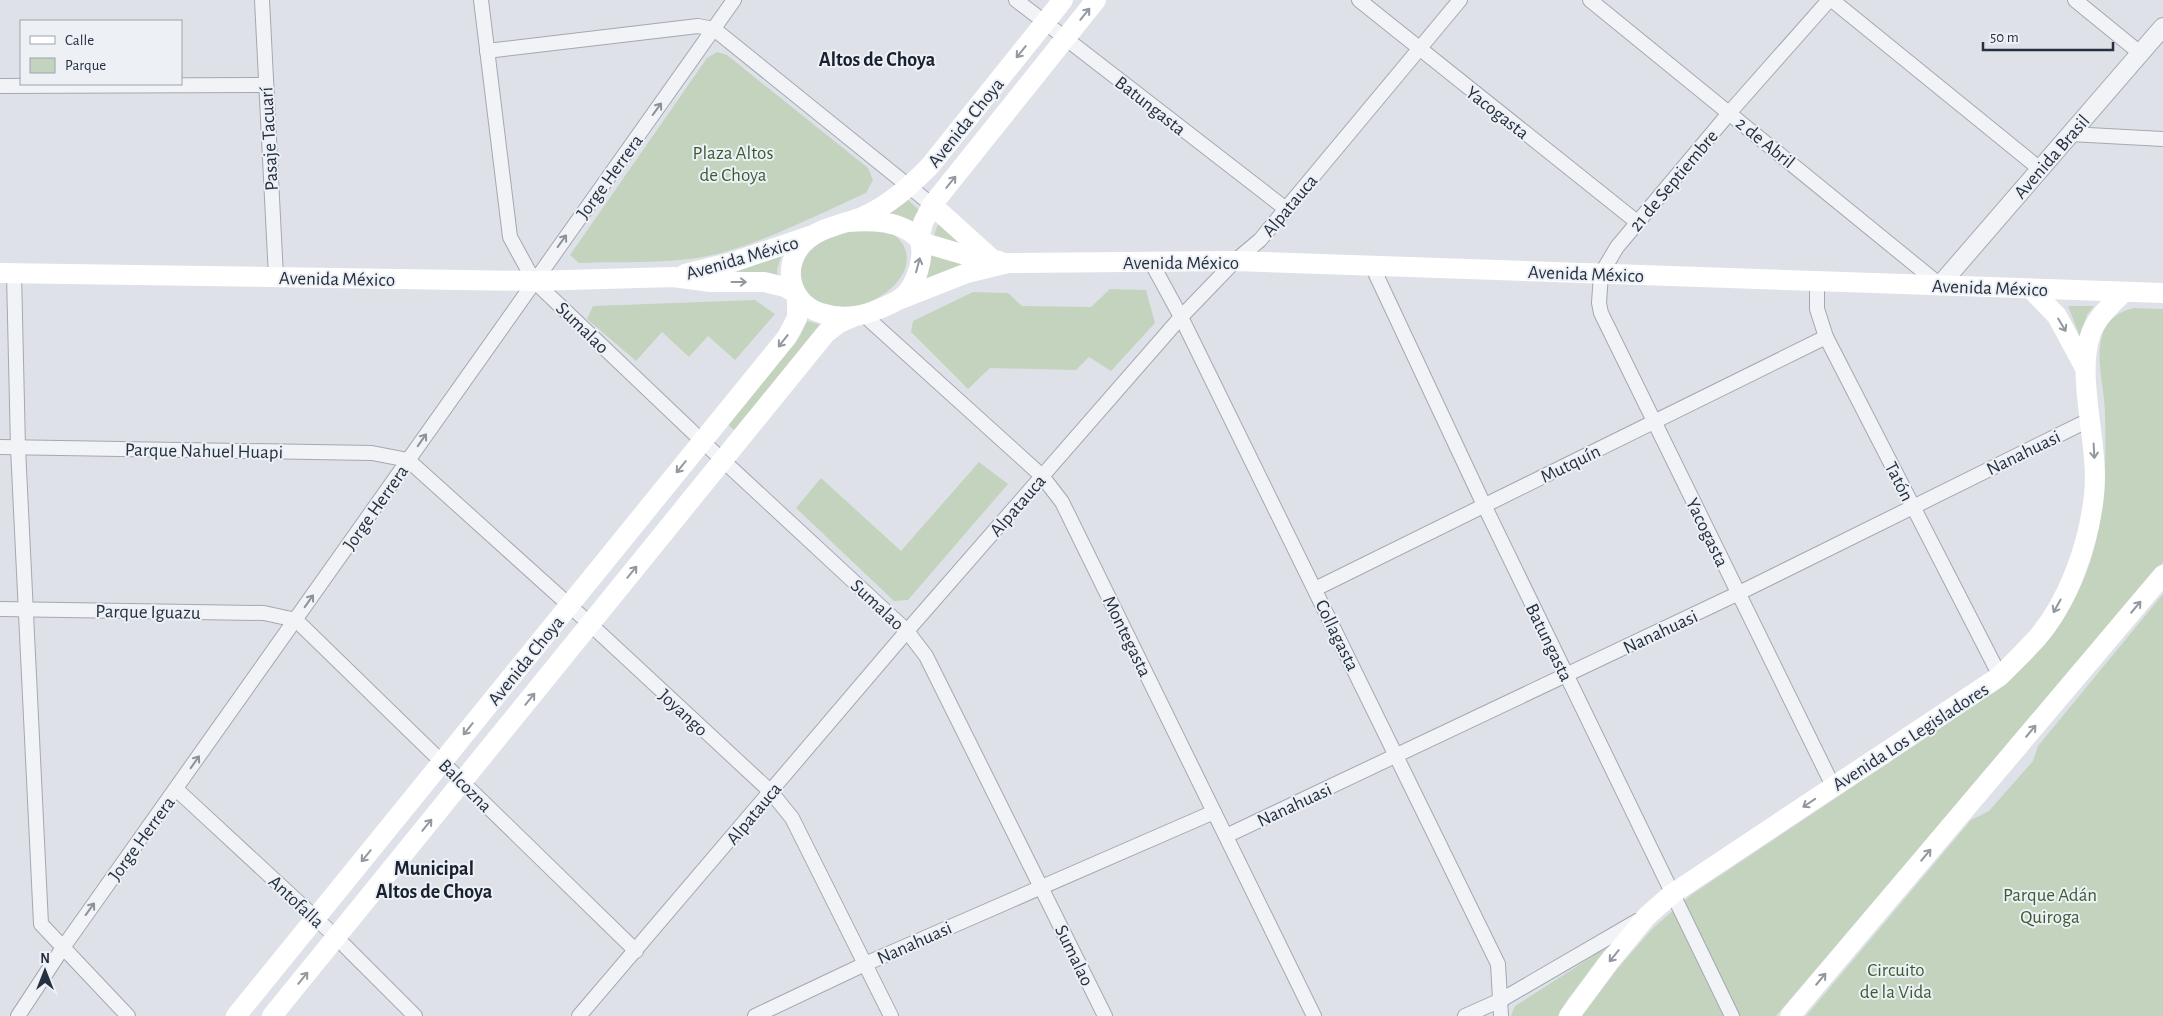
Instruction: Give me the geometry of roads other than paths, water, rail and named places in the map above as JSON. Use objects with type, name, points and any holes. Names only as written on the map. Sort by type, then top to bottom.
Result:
[{"type":"main road","name":"Avenida Choya","points":[[847,222],[875,210],[909,187],[929,168],[1063,0]]},
{"type":"main road","name":"Avenida Choya","points":[[920,240],[922,223],[932,205],[1096,0]]},
{"type":"main road","points":[[932,205],[1001,262]]},
{"type":"main road","points":[[869,221],[888,223],[905,229],[920,240],[920,258],[914,279],[907,293],[900,299],[858,316],[836,316],[817,312],[808,308],[796,295],[792,281],[793,261],[800,247],[810,236],[847,222],[869,221]]},
{"type":"main road","name":"Avenida México","points":[[673,277],[733,262],[810,236]]},
{"type":"main road","name":"Avenida México","points":[[920,240],[1001,262],[1235,261],[2163,293]]},
{"type":"main road","name":"Avenida México","points":[[900,299],[1001,262]]},
{"type":"main road","name":"Avenida México","points":[[7,274],[534,281],[673,277],[711,282],[764,282],[784,287],[796,295]]},
{"type":"main road","name":"Avenida Los Legisladores","points":[[2031,289],[2057,316],[2085,368]]},
{"type":"main road","name":"Avenida Los Legisladores","points":[[1570,1016],[1609,962],[1647,916],[1672,894],[2000,676],[2038,637],[2058,607],[2077,567],[2088,533],[2094,494],[2094,451],[2085,368],[2091,333],[2101,315],[2124,292]]},
{"type":"main road","name":"Avenida Choya","points":[[236,1016],[787,337],[797,318],[796,295]]},
{"type":"main road","name":"Avenida Choya","points":[[272,1016],[826,334],[839,323],[858,316]]},
{"type":"main road","points":[[1790,1016],[2163,575]]},
{"type":"street","name":"Pasaje Tacuarí","points":[[262,0],[276,277]]},
{"type":"street","name":"Sumalao","points":[[481,0],[510,237],[534,281],[702,441],[907,631],[926,656],[1105,1016]]},
{"type":"street","name":"Jorge Herrera","points":[[18,1016],[62,948],[734,0]]},
{"type":"street","name":"Batungasta","points":[[1016,0],[1286,209]]},
{"type":"street","name":"Yacogasta","points":[[1359,0],[1637,222]]},
{"type":"street","name":"Alpatauca","points":[[579,1016],[907,631],[1181,317],[1235,261],[1260,240],[1460,0]]},
{"type":"street","name":"2 de Abril","points":[[1590,0],[1730,112],[1940,285]]},
{"type":"street","points":[[1830,0],[2040,169]]},
{"type":"street","name":"21 de Septiembre","points":[[1601,274],[1617,247],[1637,222],[1730,112],[1830,0]]},
{"type":"street","points":[[2075,0],[2140,53]]},
{"type":"street","points":[[487,51],[698,26],[714,29],[932,205]]},
{"type":"street","name":"Avenida Brasil","points":[[1940,285],[2163,27]]},
{"type":"street","points":[[0,86],[265,85]]},
{"type":"street","points":[[2070,134],[2163,139]]},
{"type":"street","name":"Collagasta","points":[[1150,262],[1181,317],[1498,964],[1501,1016]]},
{"type":"street","name":"Batungasta","points":[[1372,266],[1566,676],[1732,1016]]},
{"type":"street","points":[[7,274],[18,448],[24,610],[41,924],[128,1016]]},
{"type":"street","name":"Yacogasta","points":[[1601,274],[1599,302],[1601,313],[1834,786]]},
{"type":"street","name":"Tatón","points":[[1817,281],[1817,309],[1826,337],[2000,676]]},
{"type":"street","name":"Montegasta","points":[[858,316],[1042,476],[1062,502],[1314,1016]]},
{"type":"street","name":"Mutquín","points":[[1315,588],[1826,337]]},
{"type":"street","name":"Nanahuasi","points":[[1226,836],[1739,593],[2091,419]]},
{"type":"street","name":"Parque Nahuel Huapi","points":[[0,447],[372,453],[408,460]]},
{"type":"street","name":"Joyango","points":[[408,460],[590,624],[771,792],[792,818],[891,1016]]},
{"type":"street","name":"Parque Iguazu","points":[[0,609],[264,612],[296,620]]},
{"type":"street","name":"Balcozna","points":[[296,620],[636,951]]},
{"type":"street","name":"Antofalla","points":[[176,789],[336,937],[415,1016]]},
{"type":"street","name":"Nanahuasi","points":[[754,1016],[864,964],[1214,812]]},
{"type":"street","points":[[1465,1016],[1501,1000],[1647,916]]},
{"type":"district","name":"Altos de Choya","points":[[877,59]]},
{"type":"district","name":"Municipal Altos de Choya","points":[[434,880]]},
{"type":"park label","name":"Plaza Altos de Choya","points":[[733,163]]},
{"type":"park label","name":"Parque Adán Quiroga","points":[[2050,905]]},
{"type":"park label","name":"Circuito de la Vida","points":[[1896,980]]}]
